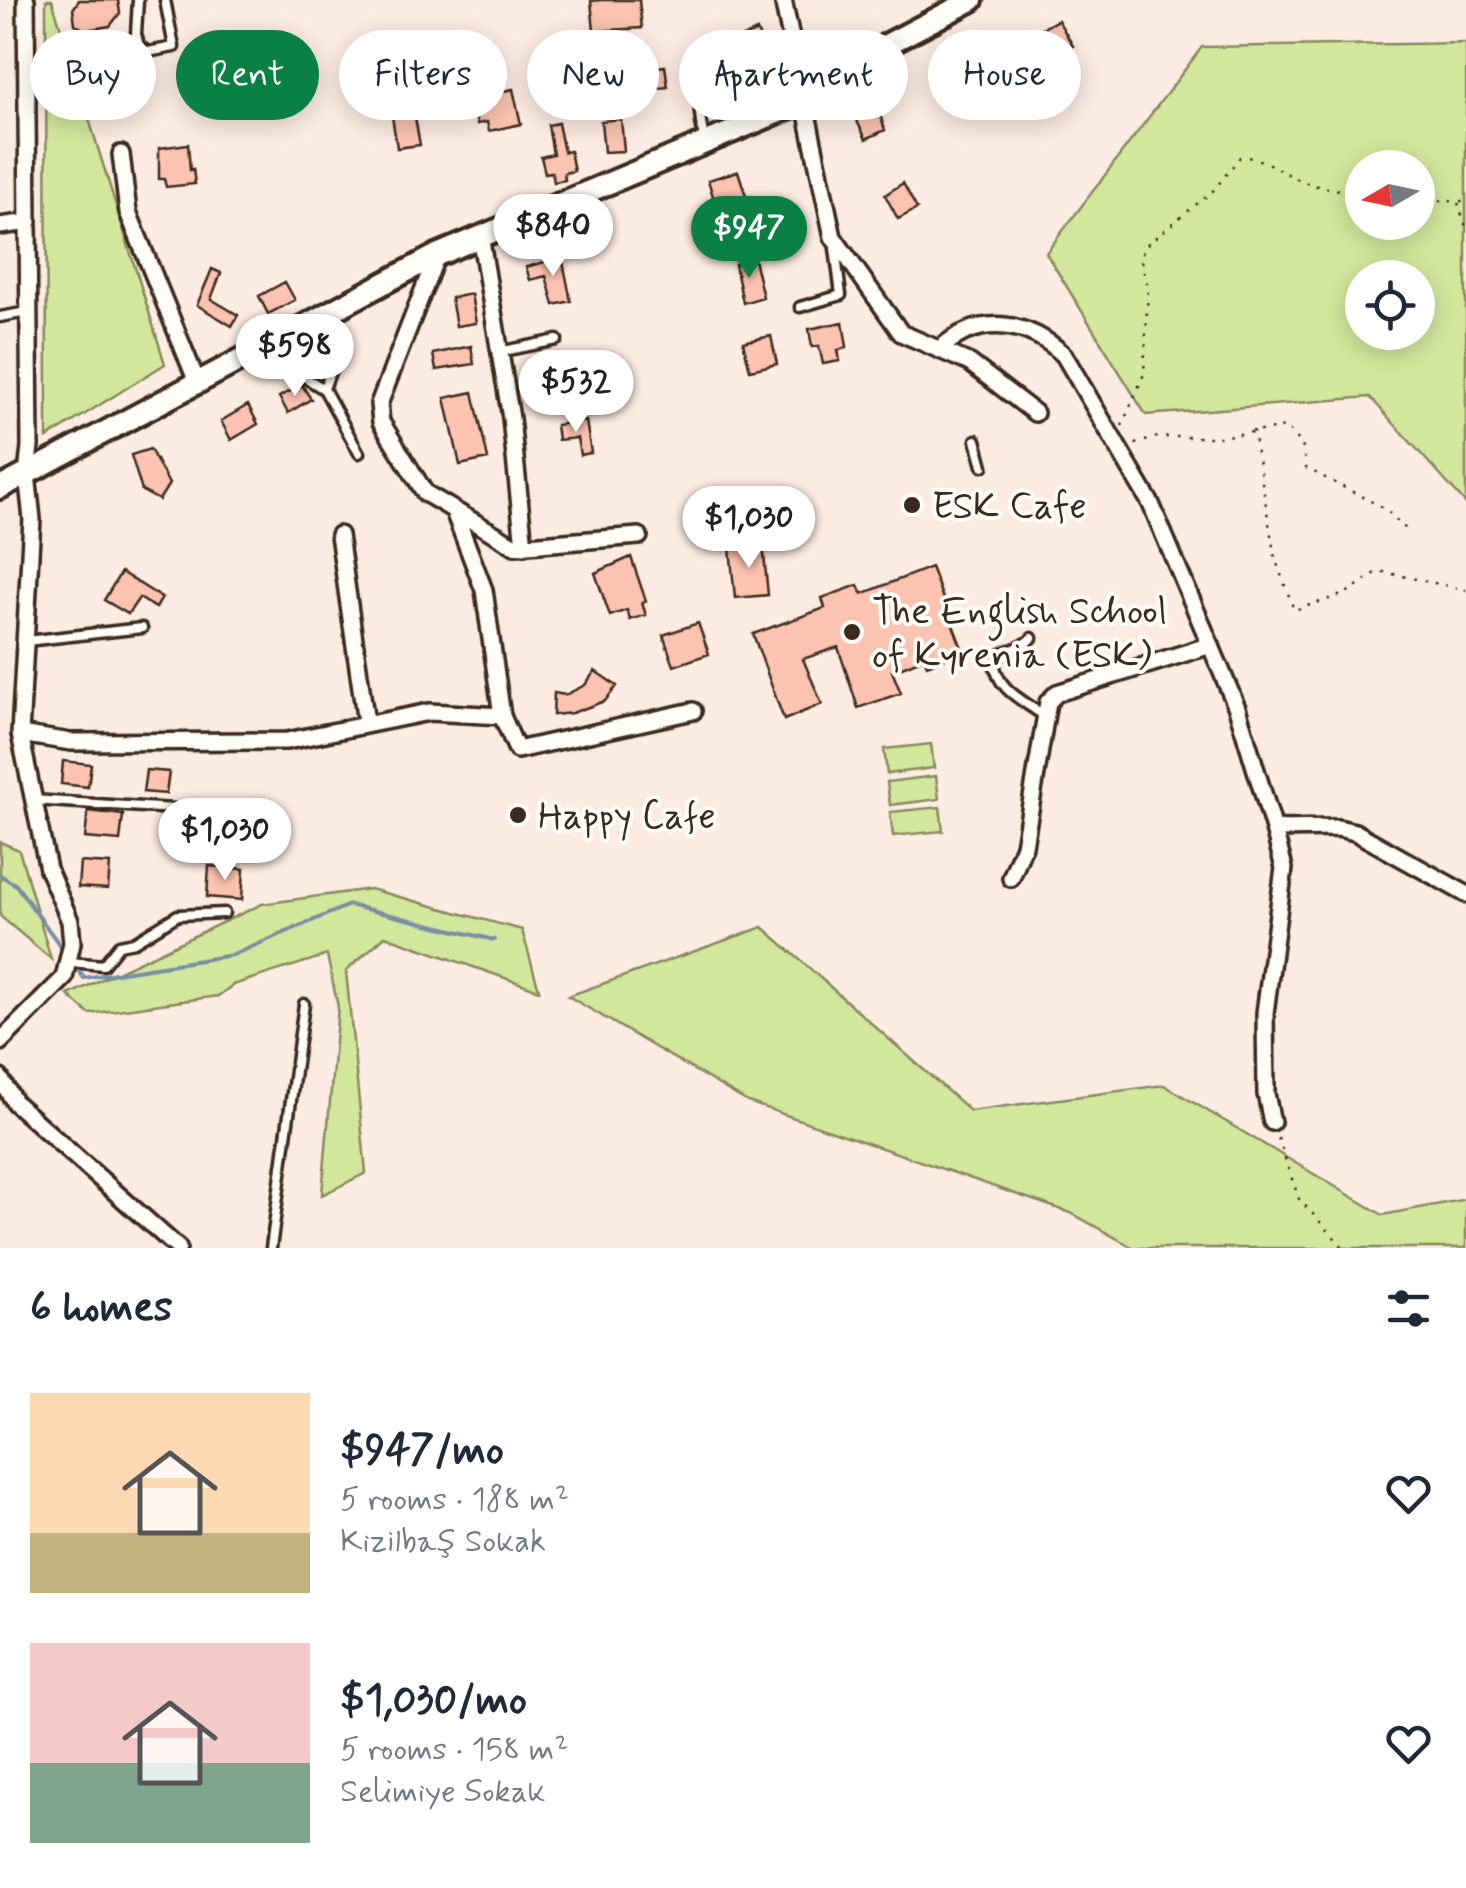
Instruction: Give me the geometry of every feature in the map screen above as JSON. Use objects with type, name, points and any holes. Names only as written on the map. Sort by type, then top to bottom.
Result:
[{"type":"street","points":[[0,1042],[64,978],[70,962],[70,921],[48,870],[20,734],[32,520],[27,474],[30,446],[26,0]]},
{"type":"street","points":[[783,0],[789,30]]},
{"type":"street","points":[[908,33],[972,0]]},
{"type":"street","points":[[0,488],[437,255],[761,120]]},
{"type":"street","points":[[807,120],[833,236],[901,333],[970,363],[1035,412]]},
{"type":"street","points":[[121,154],[128,212],[197,382]]},
{"type":"street","points":[[0,226],[28,222]]},
{"type":"street","points":[[480,236],[500,352],[524,546]]},
{"type":"street","points":[[437,255],[379,404],[381,422],[426,493],[514,546],[639,536]]},
{"type":"street","points":[[940,349],[955,335],[998,324],[1050,341],[1064,355],[1151,504],[1237,708],[1284,868],[1265,1013],[1266,1094],[1272,1122]]},
{"type":"street","points":[[455,512],[484,590],[502,716],[517,750],[693,711]]},
{"type":"street","points":[[339,535],[366,722]]},
{"type":"street","points":[[1012,878],[1024,846],[1043,715],[1056,693],[1210,645]]},
{"type":"street","points":[[20,734],[71,742],[286,741],[428,712],[502,716]]},
{"type":"street","points":[[1274,829],[1338,828],[1355,832],[1466,894]]},
{"type":"street","points":[[0,1078],[15,1104],[178,1248]]},
{"type":"lane","points":[[138,0],[136,34],[139,46],[148,52],[174,47],[165,0]]},
{"type":"lane","points":[[700,120],[706,144]]},
{"type":"lane","points":[[800,307],[841,295],[833,236]]},
{"type":"lane","points":[[324,390],[343,336],[328,310]]},
{"type":"lane","points":[[0,317],[27,312]]},
{"type":"lane","points":[[273,340],[288,368],[324,390],[360,453]]},
{"type":"lane","points":[[500,352],[557,340]]},
{"type":"lane","points":[[976,440],[983,466]]},
{"type":"lane","points":[[26,641],[142,628]]},
{"type":"lane","points":[[1032,638],[1027,644],[999,654],[994,662],[995,674],[998,683],[1043,715]]},
{"type":"lane","points":[[32,800],[174,809]]},
{"type":"lane","points":[[70,962],[103,966],[118,946],[134,942],[178,915],[224,913]]},
{"type":"lane","points":[[271,1248],[304,1004]]},
{"type":"path","points":[[1345,191],[1313,186],[1256,156],[1240,157],[1213,191],[1146,245],[1140,258],[1148,287],[1144,374],[1122,424],[1117,450],[1158,437],[1220,437],[1286,427],[1302,444],[1306,468],[1384,508],[1410,533]]},
{"type":"path","points":[[1435,202],[1466,201]]},
{"type":"path","points":[[1458,202],[1466,227]]},
{"type":"path","points":[[1253,429],[1275,558],[1294,610],[1345,594],[1379,571],[1466,590]]},
{"type":"path","points":[[1272,1122],[1299,1199],[1344,1248]]},
{"type":"green space","points":[[46,0],[52,0],[61,30],[46,30]]},
{"type":"green space","points":[[1466,43],[1466,504],[1370,397],[1146,415],[1046,253],[1202,47]]},
{"type":"green space","points":[[46,120],[89,120],[165,364],[47,438]]},
{"type":"green space","points":[[931,744],[934,768],[887,774],[884,749]]},
{"type":"green space","points":[[936,776],[939,799],[890,805],[887,782]]},
{"type":"green space","points":[[940,807],[943,831],[893,836],[890,812]]},
{"type":"green space","points":[[0,842],[19,850],[51,959],[0,916]]},
{"type":"green space","points":[[370,889],[522,930],[539,990],[385,936],[346,971],[366,1173],[322,1195],[338,1007],[327,955],[233,985],[218,996],[89,1014],[68,995],[262,904]]},
{"type":"green space","points":[[763,927],[970,1111],[1164,1085],[1383,1215],[1466,1199],[1466,1248],[1134,1248],[1071,1213],[748,1102],[568,996]]},
{"type":"building","points":[[79,0],[118,0],[120,13],[110,26],[85,30],[75,24],[73,9]]},
{"type":"building","points":[[639,0],[642,28],[594,30],[591,1]]},
{"type":"building","points":[[1058,20],[1064,30],[1040,30]]},
{"type":"building","points":[[665,66],[668,87],[659,88],[659,67]]},
{"type":"building","points":[[513,89],[521,124],[489,131],[487,122],[477,124],[476,120],[507,120],[507,90]]},
{"type":"building","points":[[393,120],[415,120],[420,145],[397,148]]},
{"type":"building","points":[[621,120],[624,151],[604,152],[601,121]]},
{"type":"building","points":[[856,120],[882,120],[885,130],[866,139]]},
{"type":"building","points":[[558,123],[564,152],[570,151],[574,171],[564,173],[565,180],[554,182],[552,172],[545,173],[541,157],[553,154],[548,125]]},
{"type":"building","points":[[188,144],[195,184],[166,187],[164,179],[159,179],[159,148]]},
{"type":"building","points":[[738,171],[748,202],[718,212],[708,180]]},
{"type":"building","points":[[903,183],[917,209],[898,219],[885,195]]},
{"type":"building","points":[[562,257],[571,301],[554,305],[546,276],[530,280],[526,267]]},
{"type":"building","points":[[754,259],[763,297],[743,303],[735,264]]},
{"type":"building","points":[[212,269],[221,273],[211,299],[238,315],[232,326],[197,305]]},
{"type":"building","points":[[285,282],[295,300],[268,314],[259,296]]},
{"type":"building","points":[[471,294],[476,323],[456,326],[451,298]]},
{"type":"building","points":[[843,322],[847,347],[838,350],[840,361],[823,364],[819,346],[812,347],[809,329]]},
{"type":"building","points":[[771,336],[777,364],[750,370],[743,342]]},
{"type":"building","points":[[471,346],[474,364],[436,370],[433,354]]},
{"type":"building","points":[[578,370],[579,401],[555,403],[554,373]]},
{"type":"building","points":[[302,385],[311,399],[288,413],[279,397]]},
{"type":"building","points":[[473,392],[488,459],[460,465],[445,398]]},
{"type":"building","points":[[248,405],[258,424],[231,440],[221,421]]},
{"type":"building","points":[[586,421],[591,453],[580,455],[577,438],[558,440],[556,425]]},
{"type":"building","points":[[150,449],[169,484],[159,500],[142,491],[131,455]]},
{"type":"building","points":[[763,544],[768,595],[735,598],[730,548]]},
{"type":"building","points":[[631,557],[646,601],[642,603],[646,615],[630,620],[627,610],[610,616],[595,573]]},
{"type":"building","points":[[931,567],[963,651],[927,665],[924,658],[892,671],[901,693],[858,708],[838,647],[803,659],[822,704],[784,720],[753,634],[825,608],[822,598],[858,585],[862,594]]},
{"type":"building","points":[[121,572],[162,598],[156,608],[139,598],[128,614],[104,600]]},
{"type":"building","points":[[698,623],[709,654],[674,666],[663,635]]},
{"type":"building","points":[[595,671],[617,686],[605,701],[572,713],[553,715],[554,693],[565,695],[585,685]]},
{"type":"building","points":[[63,761],[91,764],[88,787],[61,784]]},
{"type":"building","points":[[146,770],[169,772],[166,794],[143,792]]},
{"type":"building","points":[[88,811],[123,815],[120,841],[85,838]]},
{"type":"building","points":[[80,862],[110,864],[108,889],[78,887]]},
{"type":"building","points":[[209,866],[244,869],[242,900],[207,897]]},
{"type":"waterway","points":[[0,875],[16,885],[64,951]]},
{"type":"waterway","points":[[73,962],[84,978],[233,955],[349,905],[494,940]]},
{"type":"place","name":"ESK Cafe","points":[[912,505]]},
{"type":"place","name":"The English School of Kyrenia (ESK)","points":[[852,632]]},
{"type":"place","name":"Happy Cafe","points":[[518,815]]}]
